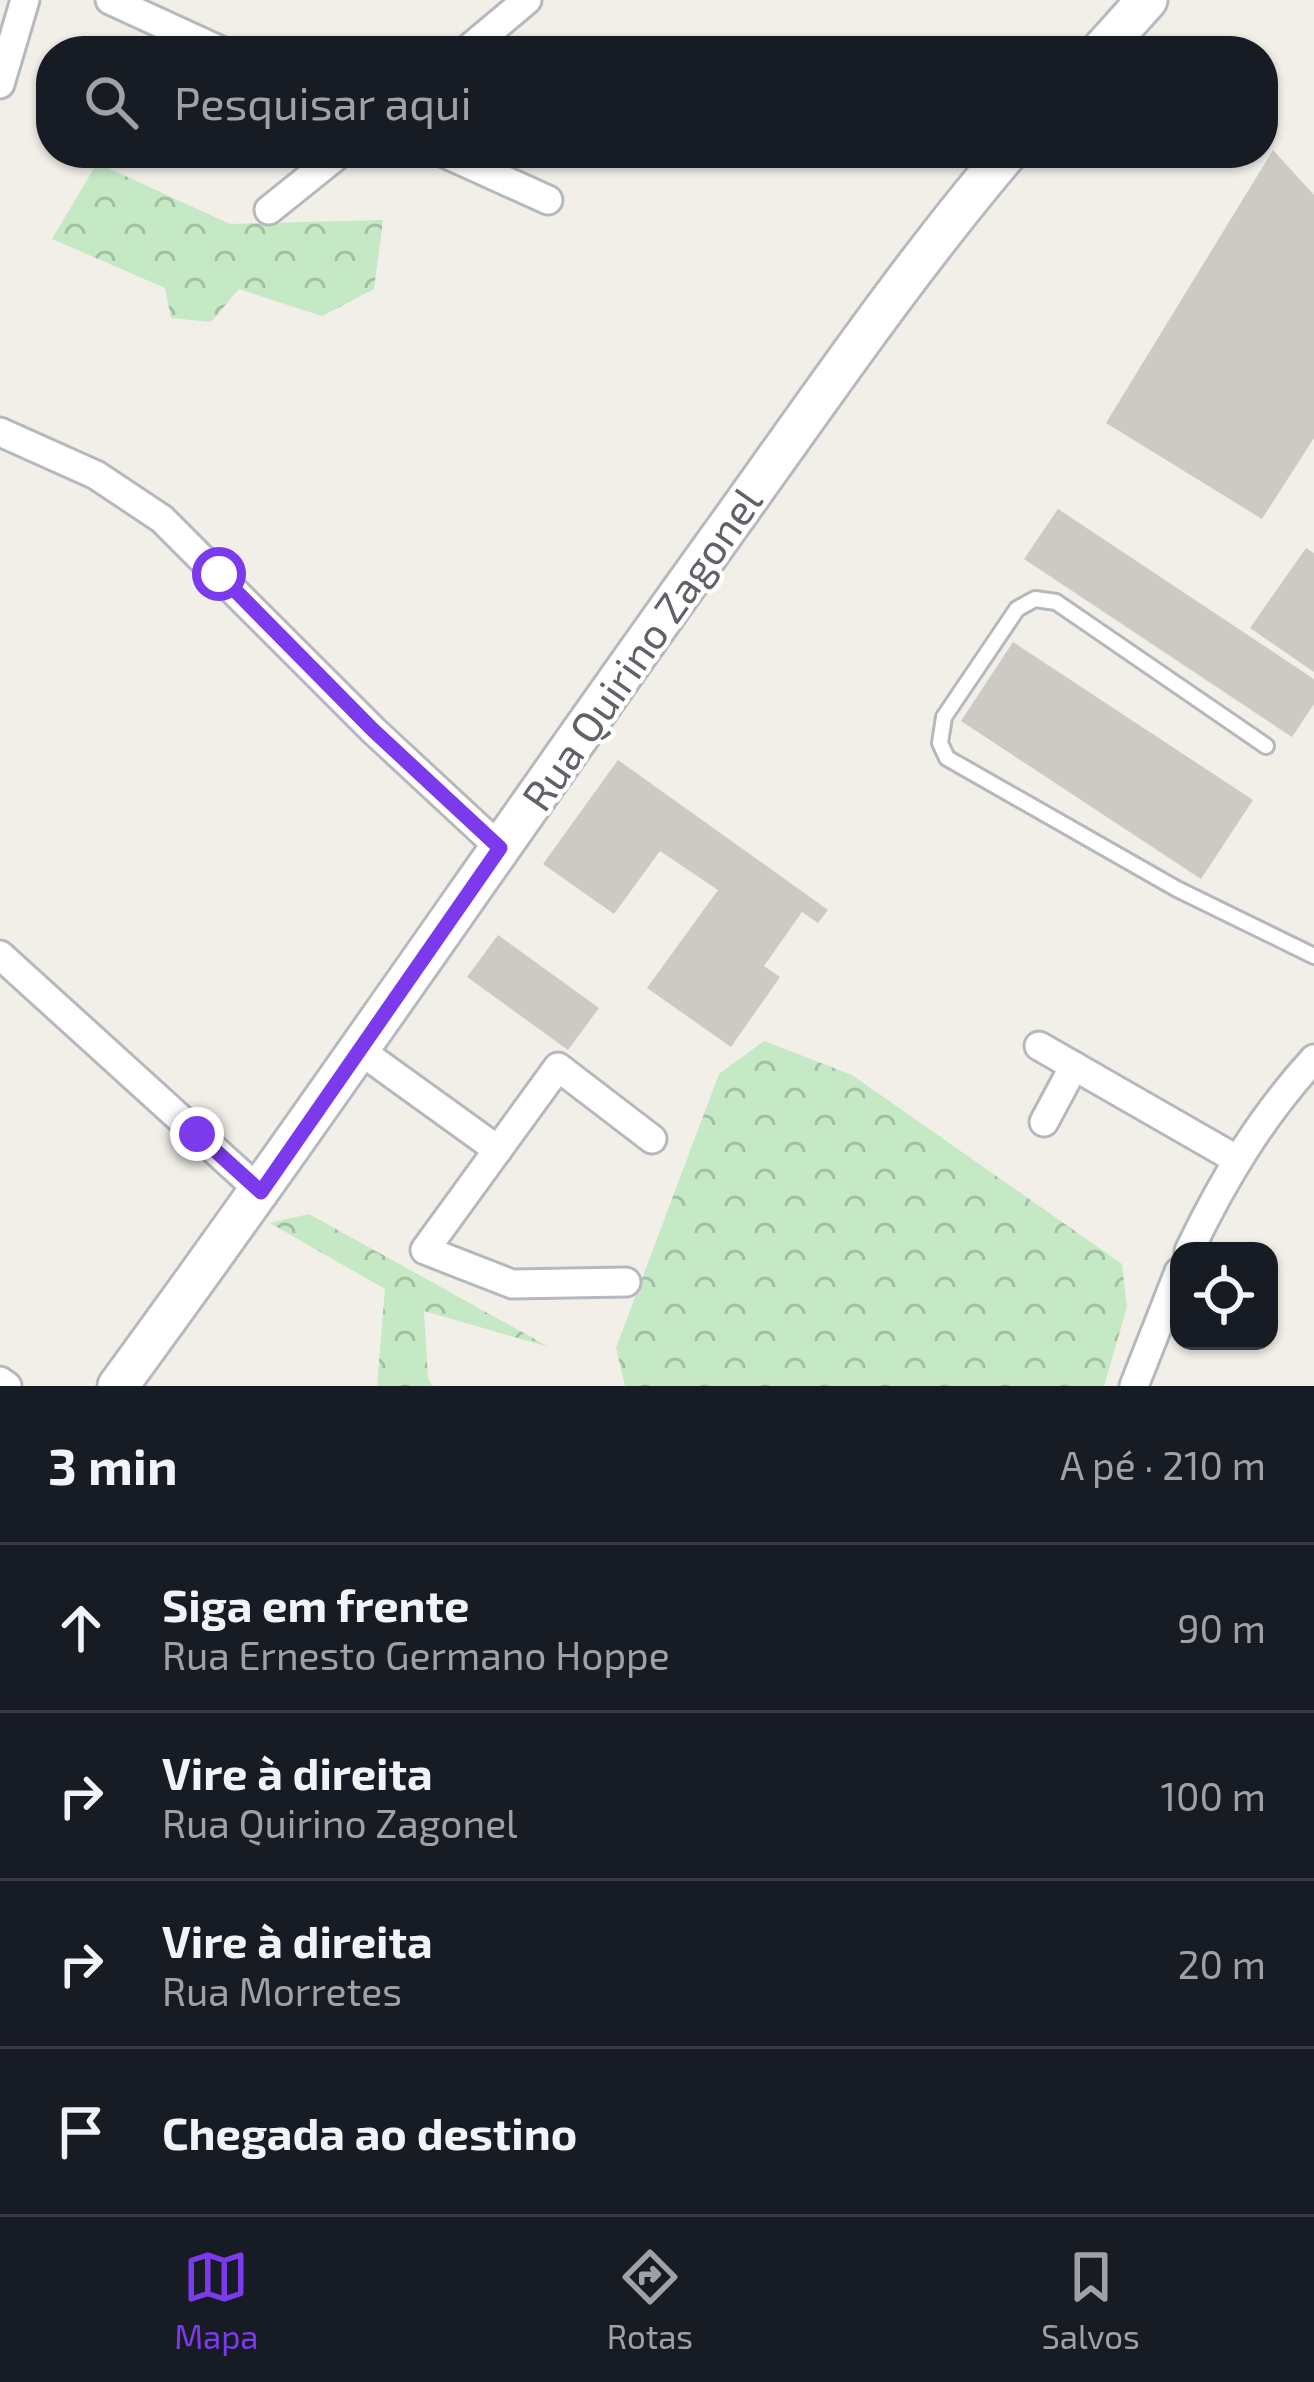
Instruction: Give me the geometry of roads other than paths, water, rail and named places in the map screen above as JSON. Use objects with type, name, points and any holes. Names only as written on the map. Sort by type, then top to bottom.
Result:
[{"type":"street","points":[[0,85],[25,0]]},
{"type":"street","points":[[110,0],[188,36]]},
{"type":"street","points":[[484,36],[527,0]]},
{"type":"street","points":[[1115,36],[1148,0]]},
{"type":"street","points":[[268,210],[321,168]]},
{"type":"street","points":[[477,168],[548,200]]},
{"type":"street","name":"Rua Quirino Zagonel","points":[[118,1386],[261,1192],[500,848],[936,239],[995,168]]},
{"type":"street","points":[[0,432],[96,475],[162,519],[373,730],[500,848]]},
{"type":"street","points":[[0,956],[261,1192]]},
{"type":"street","points":[[1039,1046],[1236,1159]]},
{"type":"street","points":[[358,1049],[498,1150]]},
{"type":"street","points":[[1194,1242],[1236,1159],[1280,1096],[1314,1059]]},
{"type":"street","points":[[1044,1122],[1074,1066]]},
{"type":"street","points":[[626,1282],[512,1284],[425,1250],[558,1067],[652,1139]]},
{"type":"street","points":[[1134,1386],[1170,1295]]},
{"type":"lane","points":[[1266,746],[1055,602],[1035,599],[1017,609],[944,717],[940,742],[947,758],[1178,889],[1314,956]]}]
